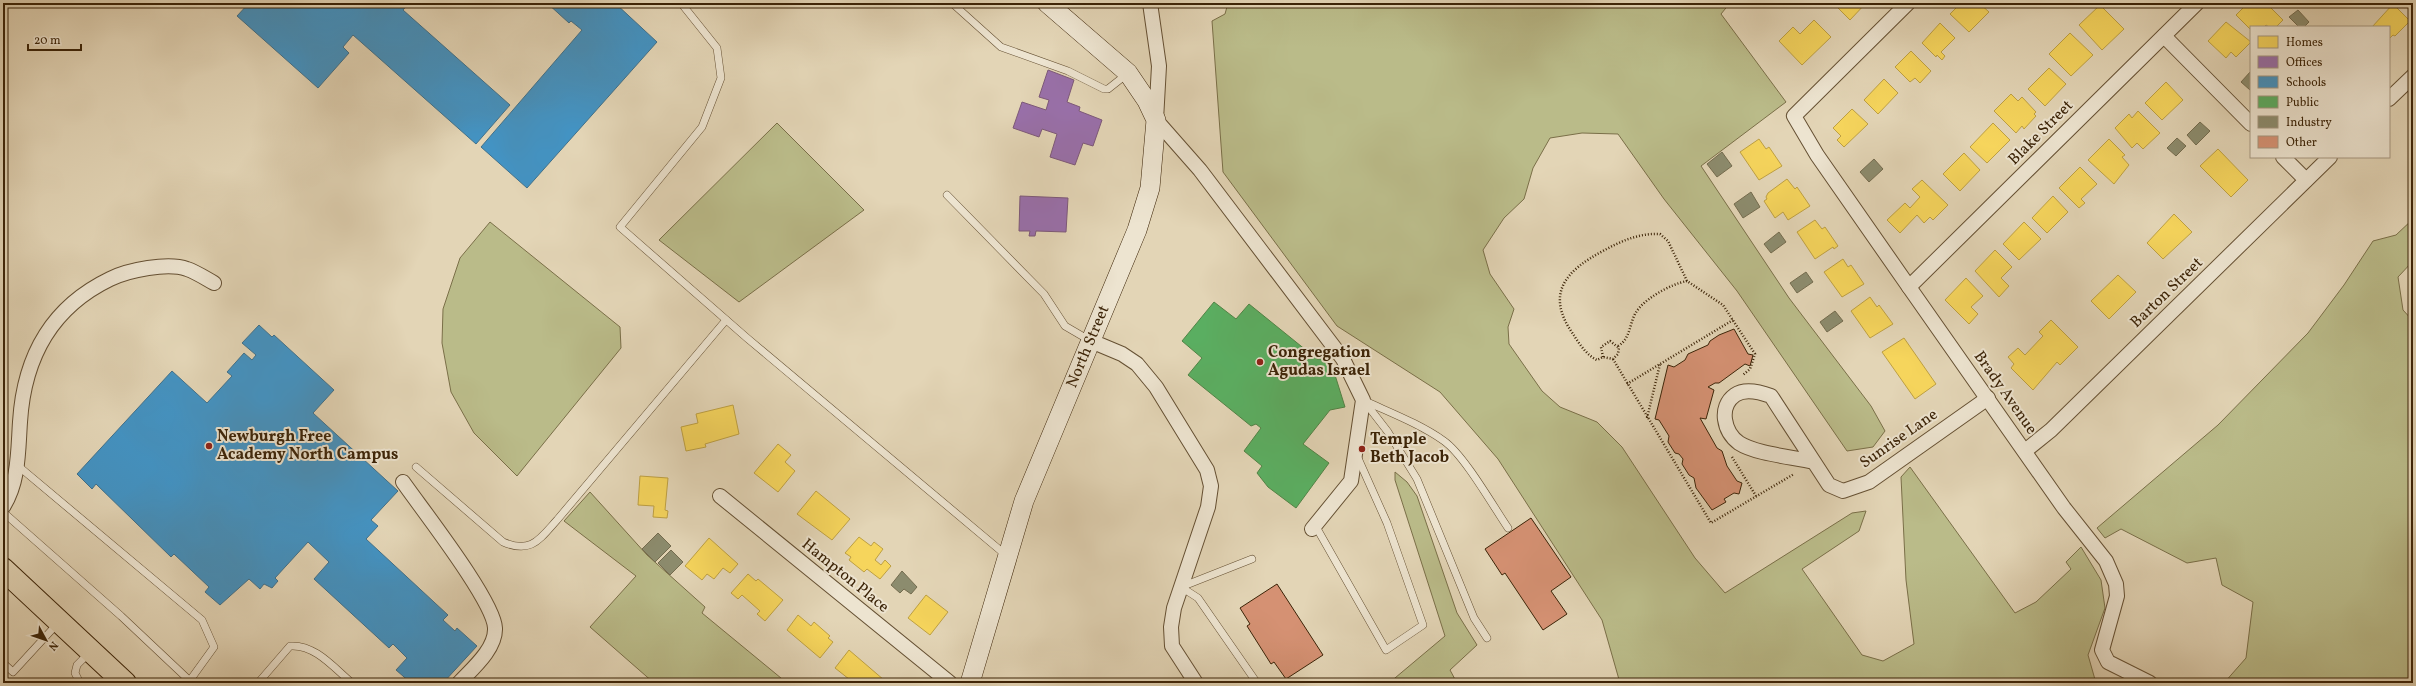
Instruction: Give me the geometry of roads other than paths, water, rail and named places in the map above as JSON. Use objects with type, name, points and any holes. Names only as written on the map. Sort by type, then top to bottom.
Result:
[{"type":"highway","points":[[7,575],[125,683]]},
{"type":"street","points":[[1047,3],[1128,73],[1147,101],[1156,120],[1200,170],[1343,359],[1363,400],[1351,481],[1313,527]]},
{"type":"street","name":"North Street","points":[[970,683],[1024,500],[1137,230],[1150,188],[1159,66],[1150,3]]},
{"type":"street","name":"Brady Avenue","points":[[1908,3],[1794,116],[1817,155],[1909,287],[2064,508],[2106,561],[2116,584],[2117,596],[2102,650],[2108,662],[2150,683]]},
{"type":"street","name":"Blake Street","points":[[1909,287],[2197,3]]},
{"type":"street","points":[[2164,36],[2250,123]]},
{"type":"street","points":[[2390,98],[2413,76]]},
{"type":"street","points":[[2284,158],[2306,180]]},
{"type":"street","name":"Barton Street","points":[[2025,451],[2051,430],[2329,158]]},
{"type":"street","points":[[3,507],[12,492],[16,465],[20,413],[28,377],[40,342],[61,312],[88,290],[120,274],[160,266],[187,268],[214,283]]},
{"type":"street","points":[[1091,341],[1122,354],[1137,364],[1156,388],[1207,470],[1211,486],[1208,507],[1181,587],[1171,627],[1172,646],[1196,683]]},
{"type":"street","name":"Sunrise Lane","points":[[1814,462],[1749,448],[1739,443],[1730,435],[1725,425],[1727,405],[1735,395],[1746,391],[1760,392],[1771,396],[1829,485],[1843,491],[1869,482],[1988,398]]},
{"type":"street","points":[[403,482],[453,552],[492,614],[495,629],[489,647],[459,683]]},
{"type":"street","name":"Hampton Place","points":[[720,496],[950,683]]},
{"type":"lane","points":[[681,3],[717,48],[721,78],[702,127],[620,227],[726,320],[1008,557]]},
{"type":"lane","points":[[952,3],[1001,47],[1068,71],[1104,89],[1108,89],[1128,73]]},
{"type":"lane","points":[[947,195],[1044,294],[1065,326],[1091,341]]},
{"type":"lane","points":[[416,467],[502,542],[516,548],[529,546],[552,525],[726,320]]},
{"type":"lane","points":[[1363,400],[1411,422],[1445,442],[1458,454],[1508,528]]},
{"type":"lane","points":[[1363,400],[1388,432],[1417,479],[1474,618],[1487,638]]},
{"type":"lane","points":[[1313,527],[1386,650],[1423,624],[1387,523],[1355,452]]},
{"type":"lane","points":[[3,512],[121,616],[189,682],[214,647],[202,620],[16,465]]},
{"type":"lane","points":[[1181,587],[1252,559]]},
{"type":"lane","points":[[1181,587],[1198,598],[1257,683]]},
{"type":"lane","points":[[3,663],[13,672],[59,621]]},
{"type":"lane","points":[[258,683],[290,646],[300,645],[318,653],[352,683]]},
{"type":"lane","points":[[80,683],[75,673],[76,665],[91,651]]},
{"type":"place","name":"Congregation Agudas Israel","points":[[1260,362]]},
{"type":"place","name":"Newburgh Free Academy North Campus","points":[[209,446]]},
{"type":"place","name":"Temple Beth Jacob","points":[[1362,449]]}]
